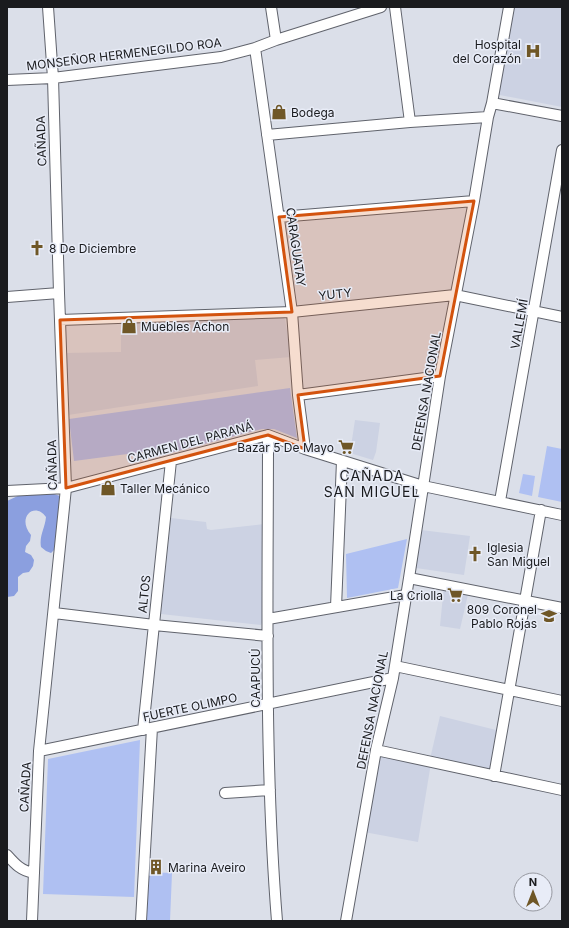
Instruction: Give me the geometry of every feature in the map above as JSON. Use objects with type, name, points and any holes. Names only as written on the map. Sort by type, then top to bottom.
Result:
[{"type":"street","name":"CAÑADA","points":[[32,921],[39,751],[66,488],[58,293],[53,78],[48,7]]},
{"type":"street","points":[[271,7],[276,40]]},
{"type":"street","name":"MONSEÑOR HERMENEGILDO ROA","points":[[7,80],[53,78],[221,57],[255,48],[381,7]]},
{"type":"street","points":[[395,7],[410,122]]},
{"type":"street","name":"DEFENSA NACIONAL","points":[[346,921],[376,750],[393,678],[410,578],[440,376],[474,201],[509,7]]},
{"type":"street","name":"CARAGUATAY","points":[[255,48],[292,312],[298,394],[305,449]]},
{"type":"street","points":[[492,103],[562,116]]},
{"type":"street","points":[[267,135],[410,122],[488,117]]},
{"type":"street","name":"VALLEMÍ","points":[[500,501],[562,150]]},
{"type":"street","points":[[279,217],[474,201]]},
{"type":"street","points":[[7,297],[58,293]]},
{"type":"street","name":"YUTY","points":[[60,320],[292,312],[455,295],[562,318]]},
{"type":"street","points":[[298,394],[440,376]]},
{"type":"street","name":"CARMEN DEL PARANÁ","points":[[7,491],[66,488],[268,435],[305,449],[423,486],[562,515]]},
{"type":"street","name":"CAAPUCÚ","points":[[268,435],[267,704],[273,869],[277,921]]},
{"type":"street","name":"ALTOS","points":[[141,921],[147,729],[154,625],[171,461]]},
{"type":"street","points":[[336,607],[342,461]]},
{"type":"street","points":[[494,776],[541,510]]},
{"type":"street","points":[[410,578],[562,608]]},
{"type":"street","points":[[268,619],[406,595]]},
{"type":"street","points":[[54,613],[154,625],[268,636]]},
{"type":"street","points":[[394,666],[562,701]]},
{"type":"street","name":"FUERTE OLIMPO","points":[[39,751],[393,678]]},
{"type":"street","points":[[376,750],[562,790]]},
{"type":"street","points":[[225,793],[270,790]]},
{"type":"street","points":[[7,855],[22,870],[34,873]]},
{"type":"highlighted area","points":[[474,201],[440,376],[298,395],[305,449],[268,435],[66,488],[60,320],[292,312],[279,217]]},
{"type":"shaded area","name":"Hospital del Corazón","points":[[512,7],[562,7],[562,107],[495,94]]},
{"type":"shaded area","points":[[282,317],[285,319],[291,357],[255,360],[258,386],[68,415],[66,353],[121,352],[121,322]]},
{"type":"shaded area","points":[[290,388],[297,438],[274,429],[262,429],[159,456],[158,450],[74,461],[69,419]]},
{"type":"shaded area","points":[[355,420],[380,423],[376,452],[373,460],[350,453]]},
{"type":"shaded area","points":[[547,446],[562,449],[562,502],[538,497]]},
{"type":"shaded area","points":[[523,474],[535,476],[532,496],[519,493]]},
{"type":"shaded area","points":[[22,494],[54,494],[60,496],[56,548],[51,553],[41,547],[41,539],[46,517],[42,512],[32,511],[29,513],[25,522],[31,535],[25,552],[31,555],[34,560],[33,566],[29,572],[23,573],[18,577],[18,591],[14,596],[7,597],[7,501]]},
{"type":"shaded area","points":[[171,518],[206,522],[207,529],[211,530],[264,524],[264,618],[261,625],[161,614]]},
{"type":"shaded area","points":[[421,530],[470,536],[464,575],[416,568]]},
{"type":"shaded area","points":[[407,539],[398,588],[347,598],[346,554]]},
{"type":"shaded area","points":[[444,585],[469,590],[460,629],[440,626]]},
{"type":"shaded area","points":[[440,716],[500,731],[493,770],[430,759]]},
{"type":"shaded area","points":[[140,740],[134,897],[43,894],[48,759]]},
{"type":"shaded area","points":[[378,754],[431,763],[418,842],[364,832]]},
{"type":"shaded area","points":[[145,872],[172,873],[170,921],[143,921]]},
{"type":"place","name":"Hospital del Corazón","points":[[533,51]]},
{"type":"place","name":"Bodega","points":[[279,112]]},
{"type":"place","name":"8 De Diciembre","points":[[37,248]]},
{"type":"place","name":"Muebles Achon","points":[[129,326]]},
{"type":"place","name":"Bazar 5 De Mayo","points":[[346,447]]},
{"type":"place","name":"Taller Mecánico","points":[[108,488]]},
{"type":"place","name":"Iglesia San Miguel","points":[[475,554]]},
{"type":"place","name":"La Criolla","points":[[455,595]]},
{"type":"place","name":"809 Coronel Pablo Rojas","points":[[549,616]]},
{"type":"place","name":"Marina Aveiro","points":[[156,867]]},
{"type":"district","name":"CAÑADA SAN MIGUEL","points":[[372,484]]}]
